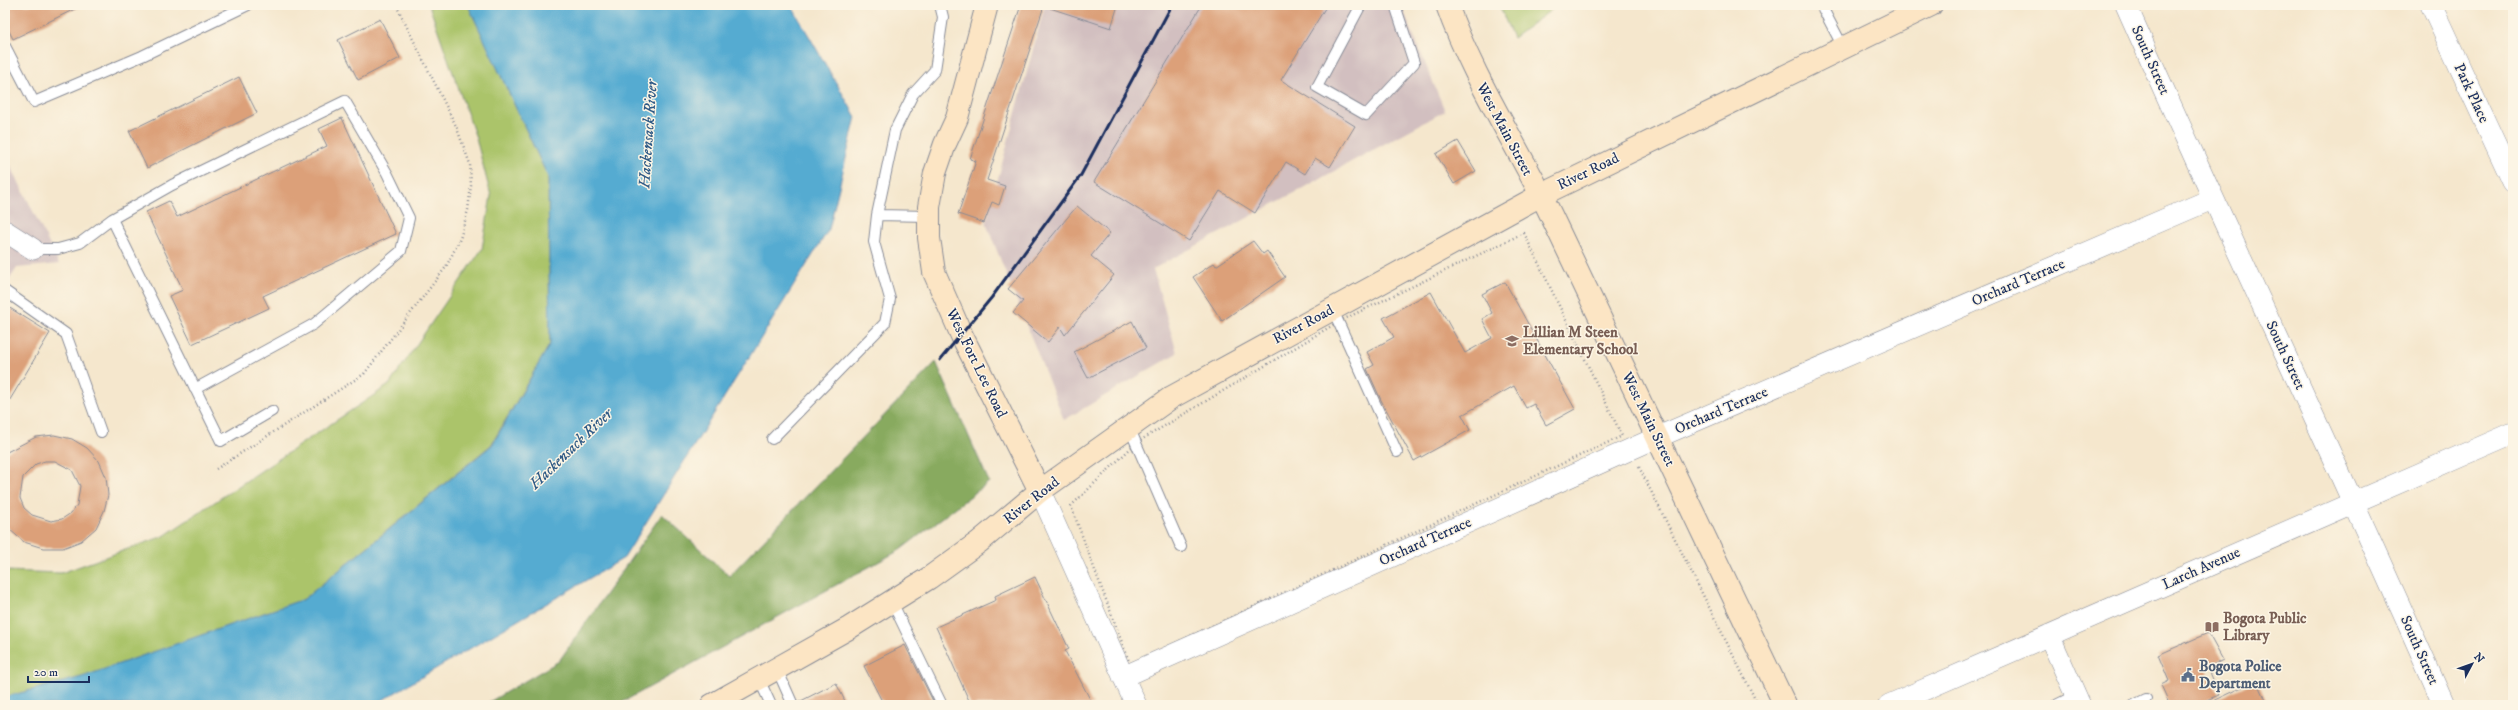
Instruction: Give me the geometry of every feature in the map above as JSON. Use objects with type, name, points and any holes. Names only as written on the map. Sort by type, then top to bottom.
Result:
[{"type":"main road","name":"West Fort Lee Road","points":[[987,5],[957,118],[945,144],[935,173],[929,216],[929,238],[934,272],[962,336],[1040,491]]},
{"type":"main road","name":"West Main Street","points":[[1447,5],[1459,40],[1484,92],[1541,195],[1785,705]]},
{"type":"main road","name":"River Road","points":[[712,705],[892,602],[929,578],[979,542],[1040,491],[1133,435],[1172,397],[1335,315],[1541,195],[1842,47],[1905,11],[1931,5]]},
{"type":"street","name":"South Street","points":[[2126,5],[2212,199],[2354,501],[2444,705]]},
{"type":"street","name":"Park Place","points":[[2431,5],[2513,182]]},
{"type":"street","name":"Orchard Terrace","points":[[1123,677],[1658,437],[2212,199]]},
{"type":"street","points":[[5,231],[34,249]]},
{"type":"street","name":"Larch Avenue","points":[[1902,702],[2049,635],[2513,433]]},
{"type":"street","name":"West Fort Lee Road","points":[[1040,491],[1136,705]]},
{"type":"street","points":[[2049,635],[2078,700]]},
{"type":"lane","points":[[5,46],[34,102],[142,56],[248,5]]},
{"type":"lane","points":[[772,440],[885,323],[890,299],[874,242],[877,215],[895,130],[912,94],[935,70],[943,17],[940,5]]},
{"type":"lane","points":[[1361,5],[1317,87],[1366,115],[1414,63],[1395,5]]},
{"type":"lane","points":[[1821,5],[1842,47]]},
{"type":"lane","points":[[34,249],[58,249],[80,243],[112,219],[172,185],[345,101],[393,186],[409,218],[401,251],[314,324],[195,389]]},
{"type":"lane","points":[[877,215],[929,216]]},
{"type":"lane","points":[[112,219],[220,441],[272,411]]},
{"type":"lane","points":[[5,291],[66,334],[101,432]]},
{"type":"lane","points":[[1335,315],[1397,452]]},
{"type":"lane","points":[[1133,435],[1181,547]]},
{"type":"lane","points":[[892,602],[942,705]]},
{"type":"lane","points":[[768,674],[771,705]]},
{"type":"lane","points":[[768,674],[793,705]]},
{"type":"lane","points":[[2134,705],[2146,699]]},
{"type":"lane","points":[[2056,705],[2078,700]]},
{"type":"path","points":[[1524,233],[1622,436],[1130,664],[1071,506],[1133,435],[1335,315],[1524,233]]},
{"type":"path","points":[[1638,464],[1758,705]]},
{"type":"shaded area","points":[[1045,5],[1401,5],[1445,111],[1153,269],[1177,353],[1064,420],[986,223]]},
{"type":"shaded area","points":[[5,154],[59,264],[17,268],[5,286]]},
{"type":"green space","points":[[429,5],[468,5],[548,177],[550,344],[491,445],[304,599],[82,677],[5,697],[5,571],[61,573],[164,536],[389,385],[482,249],[491,196],[476,138]]},
{"type":"green space","points":[[1499,5],[1558,5],[1513,38]]},
{"type":"green space","points":[[936,362],[989,482],[900,550],[617,705],[484,705],[559,661],[662,514],[729,576]]},
{"type":"water","name":"Hackensack River","points":[[468,5],[791,5],[856,117],[829,229],[624,558],[374,705],[5,705],[5,697],[82,677],[304,599],[492,445],[550,344],[548,177]]},
{"type":"building","points":[[5,5],[83,5],[13,39],[5,23]]},
{"type":"building","points":[[1021,5],[1030,5],[1043,9],[987,180],[1005,186],[999,205],[992,202],[984,223],[958,214],[976,161],[970,159]]},
{"type":"building","points":[[1050,5],[1118,5],[1111,28],[1050,8]]},
{"type":"building","points":[[1202,5],[1327,5],[1281,80],[1355,126],[1330,167],[1315,158],[1305,174],[1286,162],[1255,213],[1220,191],[1189,241],[1094,182]]},
{"type":"building","points":[[380,19],[400,58],[358,80],[338,40]]},
{"type":"building","points":[[239,77],[257,113],[147,168],[129,131]]},
{"type":"building","points":[[342,118],[396,234],[263,296],[269,308],[192,344],[169,296],[183,290],[146,212],[169,201],[177,217],[327,146],[319,129]]},
{"type":"building","points":[[1458,141],[1476,171],[1454,184],[1436,154]]},
{"type":"building","points":[[1077,206],[1110,233],[1091,256],[1114,275],[1065,335],[1060,327],[1048,342],[1013,313],[1023,301],[1008,289]]},
{"type":"building","points":[[1253,241],[1263,254],[1267,251],[1285,277],[1222,321],[1193,277],[1214,263],[1216,266]]},
{"type":"building","points":[[1505,282],[1575,409],[1546,425],[1534,404],[1526,408],[1514,386],[1462,415],[1470,430],[1414,461],[1381,400],[1367,369],[1374,365],[1367,352],[1394,337],[1383,318],[1431,292],[1465,353],[1492,338],[1482,319],[1492,313],[1482,294]]},
{"type":"building","points":[[5,305],[50,333],[5,408]]},
{"type":"building","points":[[1132,321],[1146,348],[1088,378],[1074,352]]},
{"type":"building","points":[[54,435],[72,439],[87,448],[99,461],[106,477],[108,495],[104,511],[96,528],[81,541],[63,548],[43,548],[24,542],[9,529],[5,523],[5,453],[36,437]],"holes":[[[45,461],[55,461],[72,470],[80,486],[77,505],[71,513],[62,519],[51,521],[32,515],[24,508],[20,498],[23,477],[36,464]]]},
{"type":"building","points":[[1035,577],[1069,649],[1065,651],[1093,705],[971,705],[936,627],[996,600],[995,596]]},
{"type":"building","name":"Bogota Police Department","points":[[2208,633],[2223,660],[2207,668],[2219,695],[2194,705],[2170,705],[2161,685],[2169,681],[2158,655]]},
{"type":"building","points":[[905,645],[935,705],[884,705],[864,666]]},
{"type":"building","points":[[2257,680],[2268,705],[2204,705]]},
{"type":"building","points":[[836,683],[847,705],[799,705],[799,702]]},
{"type":"railway","points":[[940,360],[992,297],[1081,175],[1172,5]]},
{"type":"place","name":"Lillian M Steen Elementary School","points":[[1512,341]]},
{"type":"place","name":"Bogota Public Library","points":[[2212,627]]},
{"type":"place","name":"Bogota Police Department","points":[[2188,675]]}]
